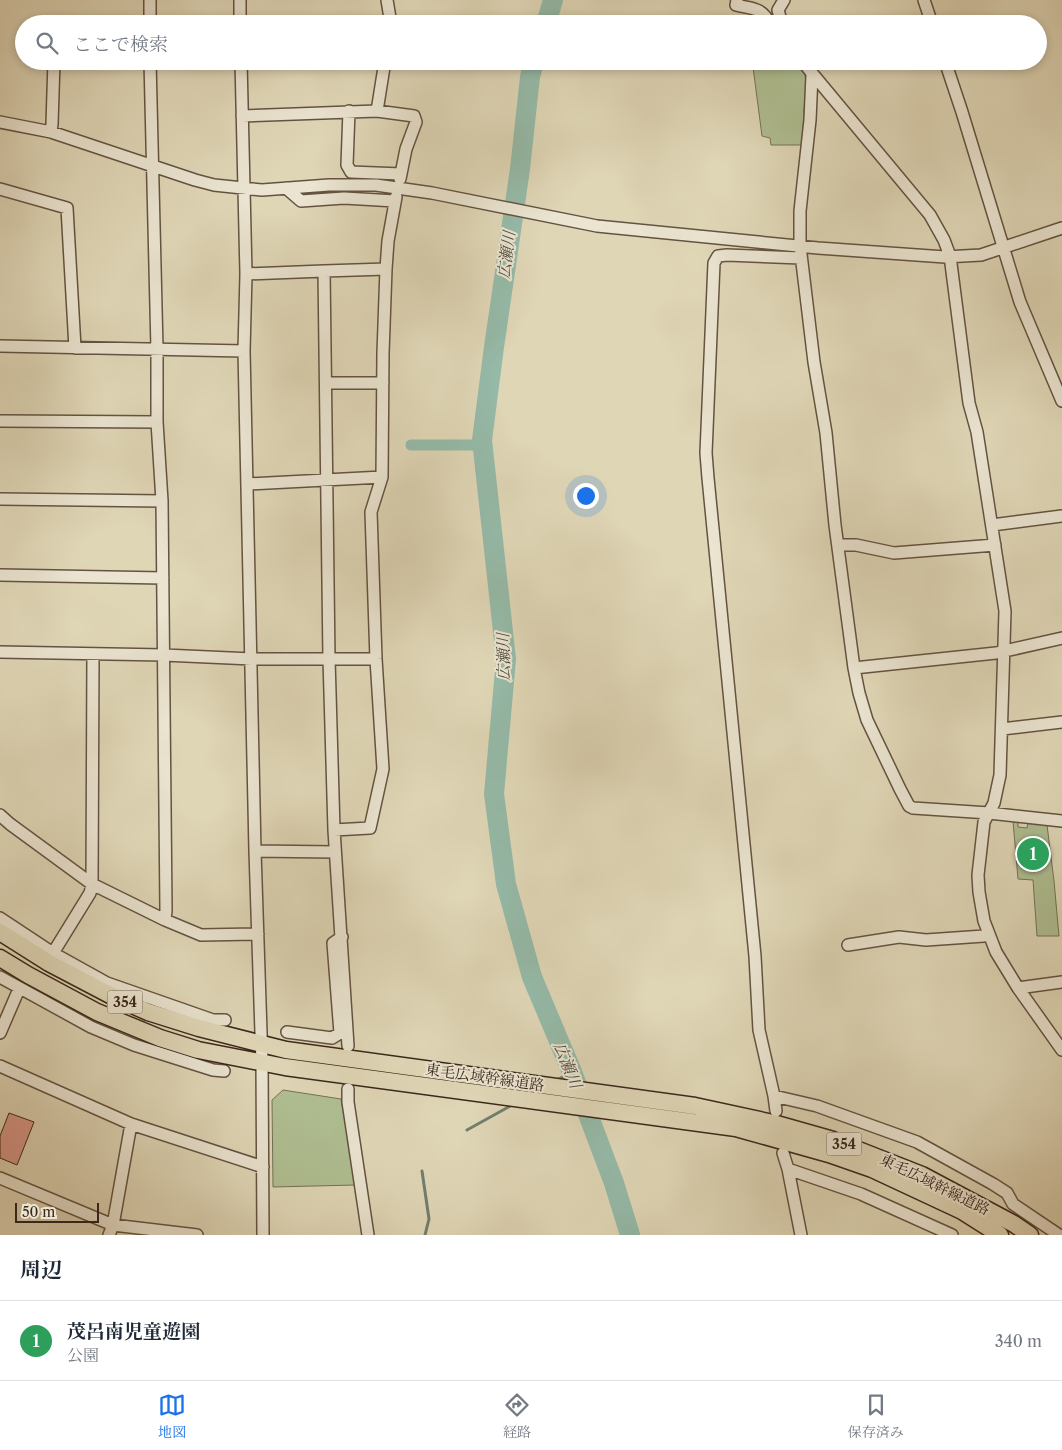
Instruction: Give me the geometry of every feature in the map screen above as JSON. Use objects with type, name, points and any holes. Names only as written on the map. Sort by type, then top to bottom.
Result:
[{"type":"highway","name":"東毛広域幹線道路","points":[[0,932],[49,963],[109,989],[156,1015],[261,1045],[286,1050],[408,1066],[643,1107],[736,1128],[830,1154],[916,1188],[962,1211],[1000,1235]]},
{"type":"highway","name":"東毛広域幹線道路","points":[[0,958],[35,980],[97,1012],[143,1032],[198,1050],[262,1063],[416,1085],[643,1107],[694,1106],[735,1114],[833,1140],[922,1175],[1007,1220],[1030,1235]]},
{"type":"street","points":[[150,0],[150,15]]},
{"type":"street","points":[[240,0],[240,15]]},
{"type":"street","points":[[387,0],[390,15]]},
{"type":"street","points":[[737,0],[736,5],[759,10],[766,15]]},
{"type":"street","points":[[779,15],[778,10],[784,0]]},
{"type":"street","points":[[924,0],[929,15]]},
{"type":"street","points":[[50,132],[52,124],[54,70]]},
{"type":"street","points":[[150,70],[157,422],[162,501],[165,920]]},
{"type":"street","points":[[241,70],[246,274],[244,351],[255,851],[262,1063],[263,1235]]},
{"type":"street","points":[[377,111],[384,70]]},
{"type":"street","points":[[808,70],[930,215],[944,240],[950,256],[969,403],[977,432],[1005,611],[1000,775],[994,803],[984,822],[978,875],[981,907],[988,935],[1005,968],[1061,1048]]},
{"type":"street","points":[[948,70],[1020,302],[1062,401]]},
{"type":"street","points":[[812,75],[810,120],[800,211],[800,252],[814,362],[826,433],[854,668],[867,720],[909,806],[920,809],[989,813],[1062,821]]},
{"type":"street","points":[[242,116],[349,111],[410,114],[415,118],[400,177],[351,172],[349,170],[347,165],[349,111]]},
{"type":"street","points":[[0,122],[50,132],[214,185],[262,190],[329,185],[376,185],[432,193],[594,225],[800,252]]},
{"type":"street","points":[[286,188],[302,201],[344,198],[396,199],[388,241],[386,269],[382,477],[372,512],[376,659],[384,769],[370,828],[334,830]]},
{"type":"street","points":[[0,189],[67,208],[74,348]]},
{"type":"street","points":[[776,1111],[759,1024],[753,937],[706,453],[714,263],[718,256],[800,252],[950,256],[982,255],[1062,228]]},
{"type":"street","points":[[246,274],[386,269]]},
{"type":"street","points":[[324,270],[329,659],[334,830],[348,1046]]},
{"type":"street","points":[[0,346],[244,351]]},
{"type":"street","points":[[326,383],[383,384]]},
{"type":"street","points":[[0,421],[157,422]]},
{"type":"street","points":[[248,484],[382,477]]},
{"type":"street","points":[[0,499],[162,501]]},
{"type":"street","points":[[992,525],[1062,516]]},
{"type":"street","points":[[838,545],[856,546],[894,553],[995,545]]},
{"type":"street","points":[[0,575],[163,578]]},
{"type":"street","points":[[854,668],[1004,650],[1062,638]]},
{"type":"street","points":[[0,652],[252,659],[376,659]]},
{"type":"street","points":[[53,953],[90,893],[92,884],[93,654]]},
{"type":"street","points":[[1002,729],[1062,722]]},
{"type":"street","points":[[0,815],[92,884],[165,920],[201,935],[258,934]]},
{"type":"street","points":[[255,851],[335,852]]},
{"type":"street","points":[[0,918],[109,989],[213,1020],[225,1020]]},
{"type":"street","points":[[848,945],[899,937],[926,940],[988,935]]},
{"type":"street","points":[[288,1032],[332,1038],[340,1033],[333,943],[342,937]]},
{"type":"street","points":[[0,977],[90,1027],[170,1057],[213,1070],[224,1071]]},
{"type":"street","points":[[1018,988],[1062,982]]},
{"type":"street","points":[[0,1033],[19,989]]},
{"type":"street","points":[[170,1057],[198,1050]]},
{"type":"street","points":[[0,1066],[131,1124],[264,1167]]},
{"type":"street","points":[[348,1088],[348,1102],[368,1235]]},
{"type":"street","points":[[774,1096],[817,1106],[917,1142],[993,1184],[1007,1194],[1013,1204],[1059,1235]]},
{"type":"street","points":[[111,1230],[131,1124]]},
{"type":"street","points":[[783,1153],[801,1235]]},
{"type":"street","points":[[788,1169],[861,1194],[952,1235]]},
{"type":"street","points":[[0,1178],[111,1230],[197,1235]]},
{"type":"green space","points":[[753,70],[802,70],[806,79],[802,145],[771,145],[770,138],[762,136]]},
{"type":"green space","points":[[1013,821],[1018,822],[1018,827],[1027,828],[1028,823],[1047,825],[1059,936],[1037,936],[1033,880],[1018,879]]},
{"type":"green space","points":[[283,1090],[341,1099],[356,1185],[273,1187],[272,1100]]},
{"type":"building","points":[[9,1113],[34,1122],[17,1165],[0,1158],[0,1136]]},
{"type":"waterway","name":"広瀬川","points":[[549,15],[553,0]]},
{"type":"waterway","name":"広瀬川","points":[[532,70],[520,169],[482,440],[506,659],[494,794],[506,884],[532,977],[572,1072],[614,1183],[630,1235]]},
{"type":"waterway","points":[[411,445],[483,445]]},
{"type":"waterway","points":[[555,1081],[572,1072]]},
{"type":"waterway","points":[[467,1130],[512,1105]]},
{"type":"waterway","points":[[422,1171],[429,1219],[425,1235]]},
{"type":"place","name":"茂呂南児童遊園","points":[[1033,854]]}]
